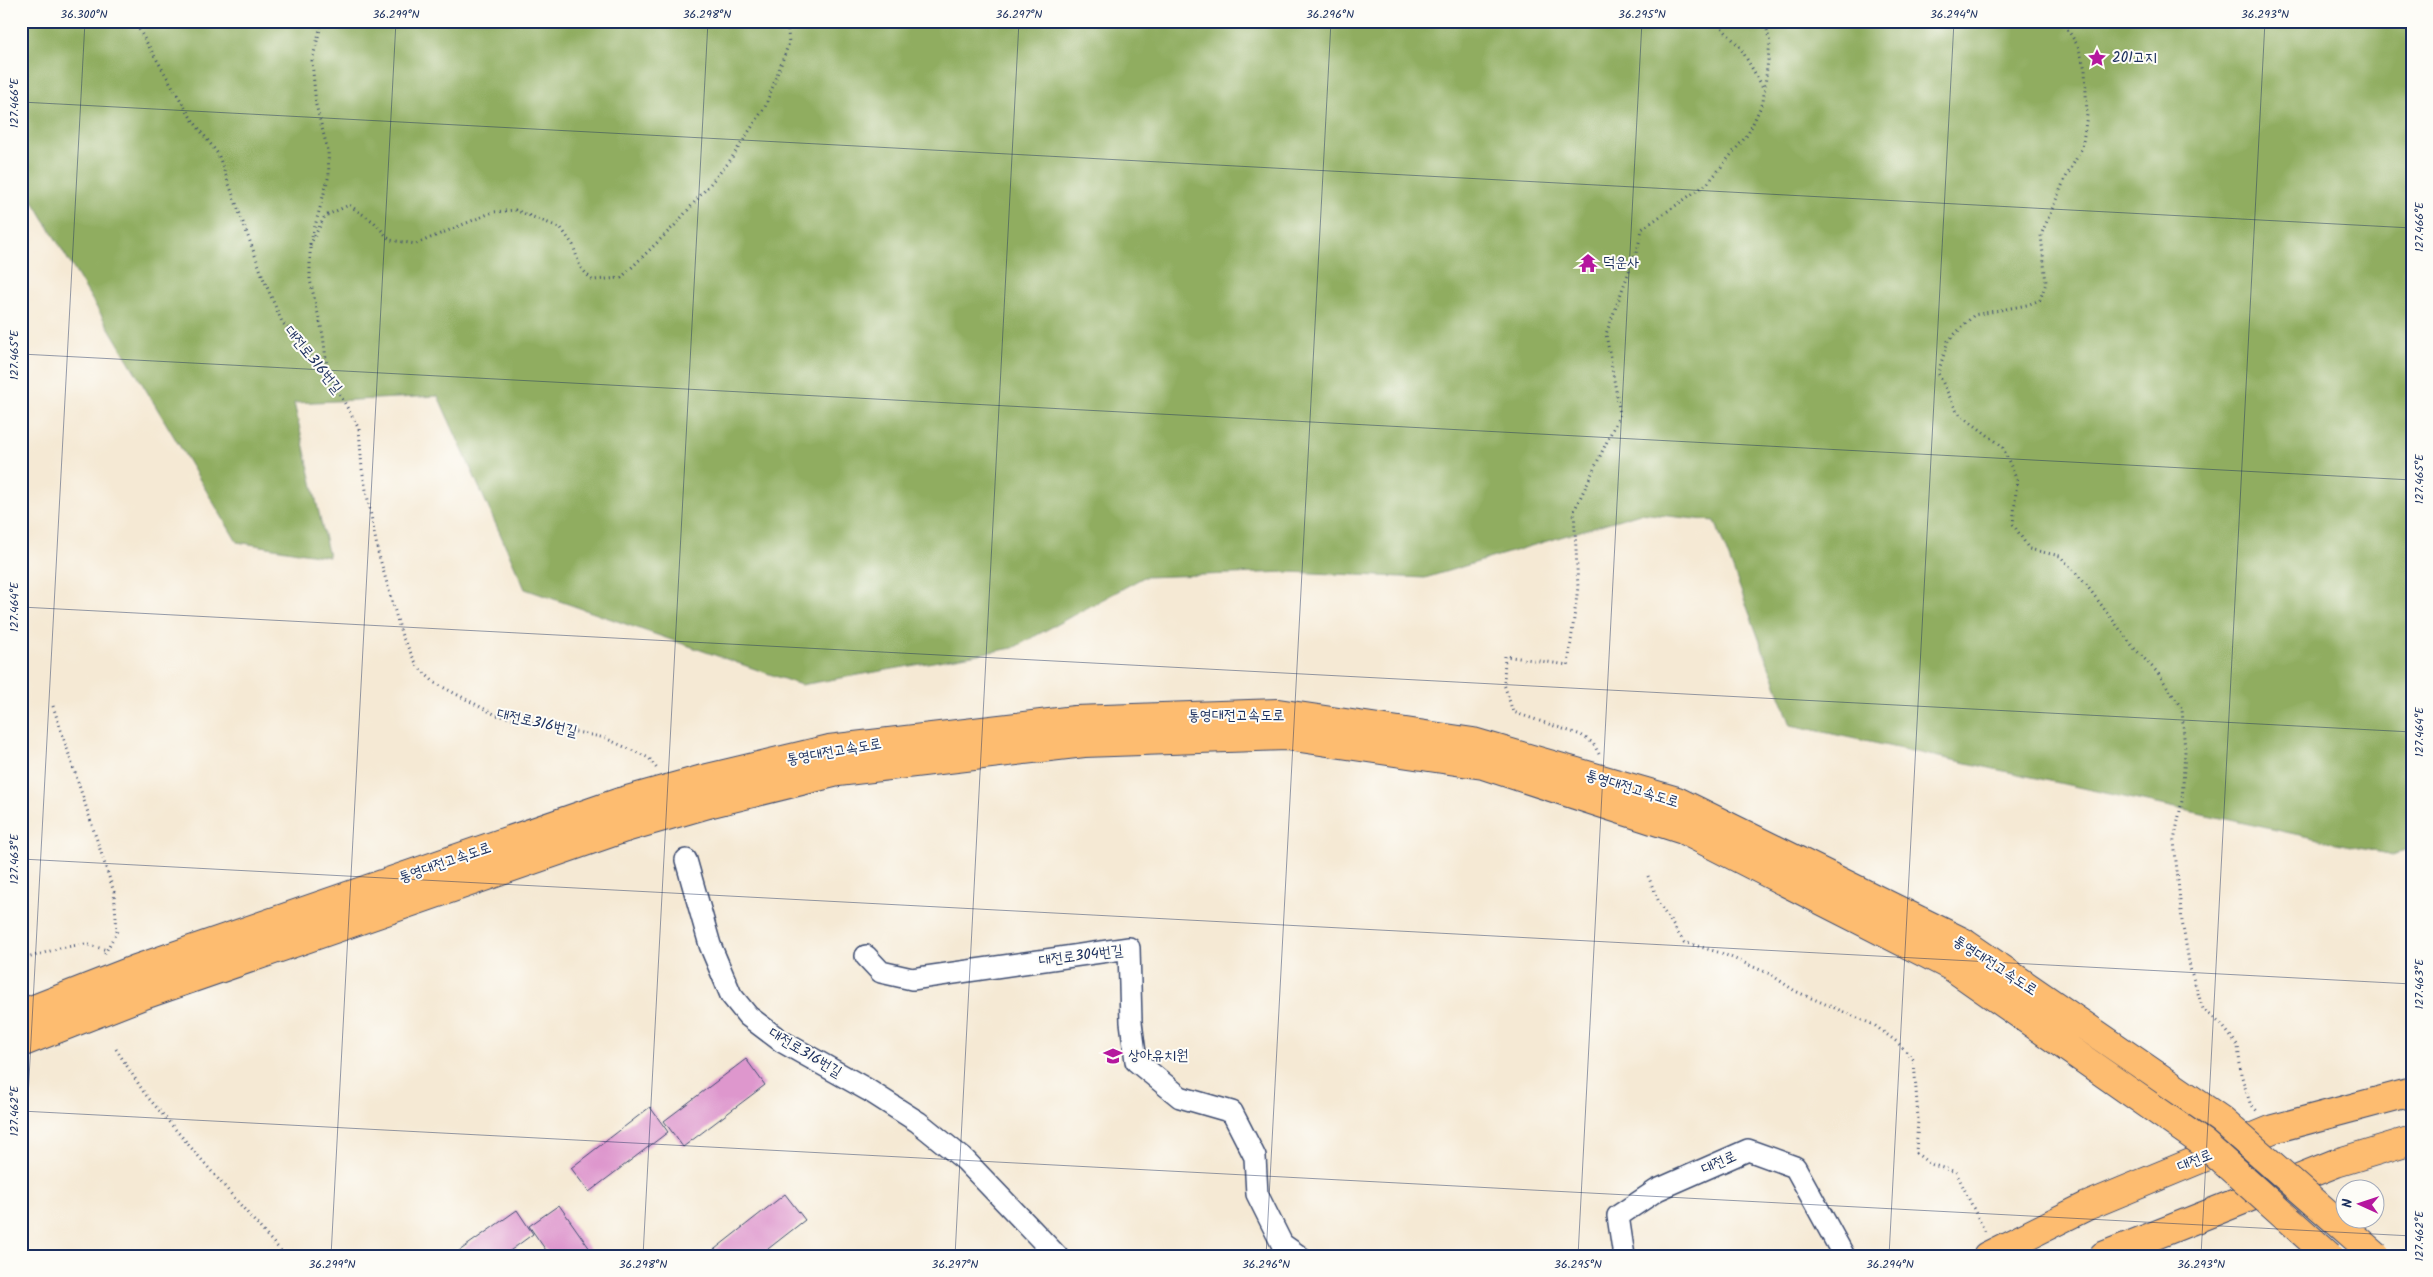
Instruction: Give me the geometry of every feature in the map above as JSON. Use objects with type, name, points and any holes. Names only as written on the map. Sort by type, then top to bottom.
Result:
[{"type":"main road","name":"통영대전고속도로","points":[[21,1014],[136,969],[622,815],[706,791],[838,772],[1084,742],[1287,736],[1483,765],[1683,830],[1958,955],[2220,1119],[2376,1256]]},
{"type":"main road","name":"통영대전고속도로","points":[[21,1043],[622,815]]},
{"type":"main road","name":"통영대전고속도로","points":[[1958,955],[2203,1143],[2329,1256]]},
{"type":"main road","name":"대전로","points":[[1991,1254],[2086,1206],[2274,1129],[2412,1092]]},
{"type":"main road","points":[[2103,1256],[2336,1162],[2412,1140]]},
{"type":"street","name":"대전로316번길","points":[[686,860],[710,945],[731,995],[748,1016],[781,1041],[868,1090],[918,1122],[964,1160],[1056,1256]]},
{"type":"street","name":"대전로304번길","points":[[866,956],[881,972],[912,979],[1129,948],[1131,1022],[1136,1061],[1180,1097],[1232,1112],[1255,1157],[1257,1194],[1282,1244],[1299,1256]]},
{"type":"street","name":"대전로","points":[[1624,1256],[1618,1216],[1657,1190],[1748,1150],[1795,1167],[1844,1256]]},
{"type":"path","name":"대전로316번길","points":[[134,21],[191,118],[218,154],[264,280],[282,322],[328,376],[346,402],[359,429],[362,469],[378,552],[402,636],[418,667],[435,683],[496,715],[605,738],[650,758],[658,771]]},
{"type":"path","points":[[322,21],[312,61],[316,105],[328,151],[329,175],[310,245],[310,280],[323,335],[328,376]]},
{"type":"path","points":[[310,245],[325,216],[349,205],[374,222],[390,240],[416,244],[493,212],[515,210],[561,228],[573,245],[580,267],[592,280],[621,278],[675,225],[723,169],[765,107],[789,43],[787,21]]},
{"type":"path","points":[[1715,21],[1740,47],[1764,90]]},
{"type":"path","points":[[1601,758],[1593,743],[1581,735],[1513,712],[1504,684],[1505,656],[1568,665],[1578,587],[1574,511],[1620,414],[1606,334],[1638,247],[1642,228],[1708,183],[1748,134],[1763,102],[1770,43],[1764,21]]},
{"type":"path","points":[[2062,21],[2078,46],[2085,69],[2087,115],[2082,148],[2064,181],[2041,235],[2046,283],[2040,300],[2027,306],[1974,314],[1948,341],[1938,373],[1957,412],[2002,446],[2017,480],[2013,524],[2029,549],[2060,556],[2084,582],[2134,648],[2158,673],[2182,708],[2185,751],[2182,801],[2174,840],[2190,968],[2203,1009],[2222,1025],[2238,1046],[2241,1074],[2250,1103],[2274,1129]]},
{"type":"path","points":[[2073,21],[2103,28],[2152,21]]},
{"type":"path","points":[[2387,21],[2412,28]]},
{"type":"path","points":[[53,706],[114,892],[117,931],[102,960]]},
{"type":"path","points":[[1648,876],[1661,907],[1684,942],[1721,954],[1770,974],[1795,991],[1874,1025],[1897,1042],[1914,1060],[1918,1119],[1916,1153],[1930,1164],[1956,1172],[1991,1254]]},
{"type":"path","points":[[21,960],[60,948],[85,944],[107,950]]},
{"type":"path","points":[[116,1049],[145,1094],[268,1238],[286,1256]]},
{"type":"green space","points":[[21,21],[2412,21],[2412,849],[2392,855],[1791,725],[1715,521],[1640,513],[1425,578],[1289,572],[1144,577],[1013,648],[801,685],[525,589],[438,396],[294,403],[329,557],[237,542],[21,181]]},
{"type":"building","points":[[746,1059],[765,1085],[683,1147],[664,1121]]},
{"type":"building","points":[[650,1107],[668,1132],[589,1192],[571,1168]]},
{"type":"building","points":[[785,1194],[805,1220],[759,1256],[706,1256]]},
{"type":"building","points":[[559,1205],[595,1256],[550,1256],[529,1226]]},
{"type":"building","points":[[517,1210],[533,1234],[503,1256],[452,1256]]},
{"type":"place","name":"201고지","points":[[2097,58]]},
{"type":"place","name":"덕운사","points":[[1588,263]]},
{"type":"place","name":"상아유치원","points":[[1113,1056]]}]
